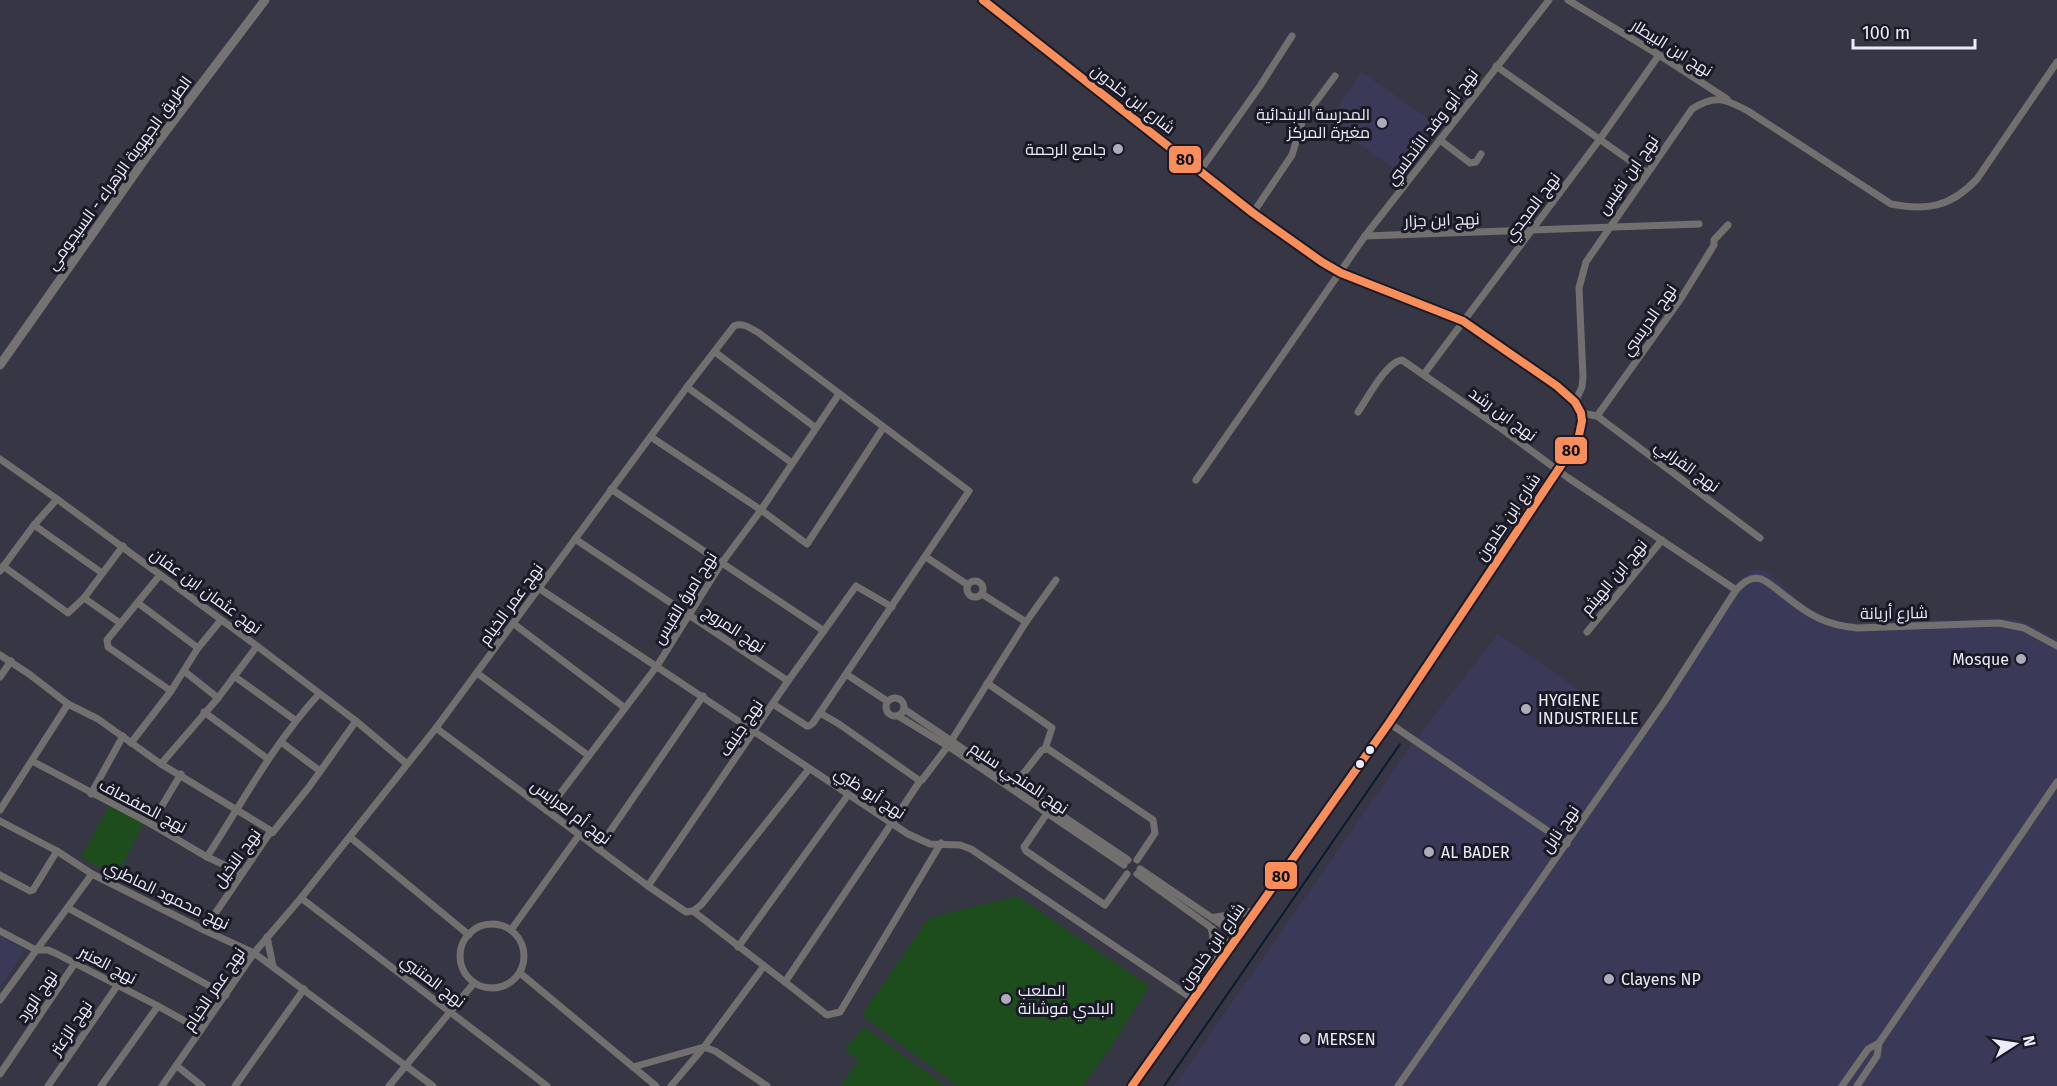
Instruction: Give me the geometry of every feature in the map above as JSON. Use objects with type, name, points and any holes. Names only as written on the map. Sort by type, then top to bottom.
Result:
[{"type":"main road","name":"الطريق الجهوية الزهراء - السيجومي","points":[[0,365],[150,152],[265,0]]},
{"type":"street","name":"شارع ابن خلدون","points":[[983,0],[1253,213],[1322,262],[1341,273],[1463,321],[1557,386],[1575,402],[1581,413],[1582,421],[1578,440],[1389,723],[1132,1086]]},
{"type":"street","name":"نهج أبو وفد الأندلسي","points":[[1196,480],[1365,236],[1549,0]]},
{"type":"street","name":"نهج ابن البيطار","points":[[1568,0],[1729,100]]},
{"type":"street","points":[[1200,171],[1292,36]]},
{"type":"street","name":"نهج المجدي","points":[[1424,374],[1600,140],[1659,55]]},
{"type":"street","points":[[1729,100],[1891,204],[1911,208],[1933,207],[1966,190],[1977,179],[2057,62]]},
{"type":"street","points":[[1496,66],[1646,172]]},
{"type":"street","points":[[1253,213],[1292,155],[1306,115],[1335,76]]},
{"type":"street","name":"نهج ابن نفيس","points":[[1575,402],[1582,387],[1583,377],[1579,288],[1580,277],[1586,262],[1646,172],[1692,109],[1711,99],[1729,100]]},
{"type":"street","points":[[1440,140],[1470,162],[1476,162],[1481,154]]},
{"type":"street","name":"نهج ابن جزار","points":[[1365,236],[1699,224]]},
{"type":"street","name":"نهج الدريسي","points":[[1597,416],[1682,297],[1714,245],[1714,240],[1728,225]]},
{"type":"street","name":"نهج عمر الخيام","points":[[162,1086],[254,953],[436,729],[611,489],[734,326],[745,325],[759,333],[969,492],[926,557]]},
{"type":"street","points":[[715,352],[816,428]]},
{"type":"street","name":"نهج ابن رشد","points":[[1358,412],[1383,375],[1395,362],[1402,360],[1557,470],[1662,540],[1739,587]]},
{"type":"street","points":[[687,387],[792,463]]},
{"type":"street","name":"نهج امرؤ القيس","points":[[547,811],[657,666],[721,564],[761,510],[839,394]]},
{"type":"street","points":[[1581,413],[1597,416]]},
{"type":"street","name":"نهج الفرابي","points":[[1597,416],[1760,538]]},
{"type":"street","points":[[651,437],[761,510],[807,544],[883,428]]},
{"type":"street","name":"نهج عثمان ابن عفان","points":[[0,459],[123,546],[257,646],[407,764]]},
{"type":"street","points":[[611,489],[824,631]]},
{"type":"street","points":[[57,499],[2,568],[65,612],[70,612],[84,598],[123,546]]},
{"type":"street","points":[[34,525],[102,573]]},
{"type":"street","name":"نهج المروج","points":[[575,539],[789,681]]},
{"type":"street","name":"نهج ابن الهيثم","points":[[1587,632],[1662,540]]},
{"type":"street","points":[[773,704],[809,726],[813,723],[926,557],[968,585]]},
{"type":"street","points":[[160,575],[107,640],[108,647],[171,690]]},
{"type":"street","name":"شارع أريانة","points":[[1739,587],[1752,578],[1762,579],[1805,612],[1836,625],[1857,627],[1999,623],[2024,628],[2057,646]]},
{"type":"street","points":[[785,982],[920,781],[950,743],[1026,622],[1056,580]]},
{"type":"street","points":[[973,581],[979,582],[983,588],[982,594],[976,598],[970,596],[966,591],[968,585],[973,581]]},
{"type":"street","name":"نهج جنيف","points":[[648,886],[856,586],[892,607]]},
{"type":"street","name":"نهج نابل","points":[[1398,1086],[1682,676],[1739,587]]},
{"type":"street","name":"نهج أبو ظبي","points":[[540,589],[756,731],[892,824],[921,841],[960,845],[970,849],[1193,999]]},
{"type":"street","points":[[982,594],[1026,622]]},
{"type":"street","points":[[84,598],[120,623]]},
{"type":"street","points":[[138,603],[198,648]]},
{"type":"street","points":[[131,743],[171,690],[198,648],[221,620]]},
{"type":"street","points":[[514,624],[625,708]]},
{"type":"street","points":[[162,764],[218,698],[257,646]]},
{"type":"street","points":[[0,655],[68,704],[98,719],[162,764],[273,831]]},
{"type":"street","points":[[0,677],[11,661]]},
{"type":"street","points":[[184,671],[218,698]]},
{"type":"street","points":[[477,673],[589,756]]},
{"type":"street","points":[[846,674],[886,701]]},
{"type":"street","points":[[234,676],[295,720]]},
{"type":"street","points":[[987,683],[1052,728],[1045,749],[1016,783]]},
{"type":"street","points":[[207,857],[268,759],[295,720],[319,694]]},
{"type":"street","points":[[598,849],[703,696]]},
{"type":"street","points":[[892,697],[898,698],[903,702],[904,709],[898,716],[888,714],[885,708],[886,701],[892,697]]},
{"type":"street","points":[[0,810],[68,704]]},
{"type":"street","name":"نهج المنجي سليم","points":[[904,709],[1126,863]]},
{"type":"street","points":[[204,712],[268,759]]},
{"type":"street","points":[[820,713],[920,781]]},
{"type":"street","name":"نهج المنجي سليم","points":[[898,716],[950,743],[1016,783],[1049,810]]},
{"type":"street","name":"نهج النخيل","points":[[204,930],[269,834],[356,722]]},
{"type":"street","points":[[1389,723],[1567,844]]},
{"type":"street","name":"نهج أم لعرايس","points":[[436,729],[648,886],[686,912],[693,911],[827,1015],[840,1012],[941,843]]},
{"type":"street","points":[[91,794],[123,736]]},
{"type":"street","points":[[281,742],[320,771]]},
{"type":"street","points":[[1045,749],[1153,820],[1155,833],[1137,860],[1138,872],[1230,945]]},
{"type":"street","name":"نهج الصفصاف","points":[[32,761],[151,824],[207,857],[242,873]]},
{"type":"street","points":[[693,911],[700,906],[809,769]]},
{"type":"street","points":[[151,824],[181,774]]},
{"type":"street","points":[[1857,1086],[1877,1056],[1880,1043],[2057,782]]},
{"type":"street","points":[[738,947],[848,795]]},
{"type":"street","points":[[1049,810],[1024,847],[1026,851],[1105,905],[1127,874],[1126,863],[1137,860]]},
{"type":"street","name":"نهج محمود الماطري","points":[[0,821],[92,874],[254,953],[432,1086]]},
{"type":"street","points":[[511,930],[579,835]]},
{"type":"street","points":[[350,837],[469,935]]},
{"type":"street","points":[[0,875],[30,891],[33,890],[57,852]]},
{"type":"street","points":[[1127,874],[1138,872],[1214,918],[1237,935]]},
{"type":"street","points":[[0,1000],[92,874]]},
{"type":"street","name":"نهج المتنبي","points":[[301,898],[547,1086]]},
{"type":"street","points":[[68,908],[226,995]]},
{"type":"street","points":[[1214,918],[1255,911]]},
{"type":"street","points":[[491,924],[511,930],[520,940],[524,952],[520,974],[511,983],[499,988],[486,988],[474,982],[465,972],[461,960],[462,946],[469,935],[479,927],[491,924]]},
{"type":"street","points":[[1212,929],[1215,968]]},
{"type":"street","name":"نهج العنبر","points":[[0,931],[36,950],[48,950],[75,963],[201,1030]]},
{"type":"street","points":[[267,938],[273,966]]},
{"type":"street","name":"نهج الورد","points":[[0,1074],[75,963]]},
{"type":"street","points":[[671,1086],[704,1047],[764,966]]},
{"type":"street","points":[[520,974],[656,1086]]},
{"type":"street","points":[[389,1086],[474,982]]},
{"type":"street","name":"نهج الزعتر","points":[[48,1086],[117,986]]},
{"type":"street","points":[[235,1086],[304,989]]},
{"type":"street","points":[[101,1086],[158,1006]]},
{"type":"street","points":[[1842,1086],[1868,1049],[1880,1043]]},
{"type":"street","points":[[633,1067],[704,1047],[715,1051],[767,1086]]},
{"type":"street","points":[[177,1066],[202,1086]]},
{"type":"shaded area","name":"المدرسة الابتدائية مغيرة المركز","points":[[1362,72],[1438,126],[1402,174],[1327,121]]},
{"type":"shaded area","points":[[1756,569],[1766,571],[1807,607],[1828,618],[1840,621],[1857,623],[2013,619],[2057,639],[2057,1086],[1174,1086],[1410,747],[1498,634],[1644,735],[1677,686],[1733,586]]},
{"type":"shaded area","points":[[0,936],[25,950],[0,987]]},
{"type":"green space","points":[[109,806],[143,824],[117,876],[81,858]]},
{"type":"green space","name":"الملعب البلدي فوشانة","points":[[1017,896],[1149,986],[1109,1050],[1082,1086],[957,1086],[865,1018],[863,1013],[929,918]]},
{"type":"green space","points":[[864,1027],[946,1086],[840,1086],[859,1060],[844,1050]]},
{"type":"waterway","points":[[1164,1086],[1400,744]]},
{"type":"transit line","name":"80","points":[[983,0],[1253,213],[1322,262],[1341,273],[1463,321],[1557,386],[1575,402],[1581,413],[1582,421],[1578,440],[1389,723],[1132,1086]]},
{"type":"place","name":"المدرسة الابتدائية مغيرة المركز","points":[[1382,123]]},
{"type":"place","name":"جامع الرحمة","points":[[1118,149]]},
{"type":"place","name":"Mosque","points":[[2021,659]]},
{"type":"place","name":"HYGIENE INDUSTRIELLE","points":[[1526,709]]},
{"type":"place","name":"AL BADER","points":[[1429,852]]},
{"type":"place","name":"Clayens NP","points":[[1609,979]]},
{"type":"place","name":"الملعب البلدي فوشانة","points":[[1006,999]]},
{"type":"place","name":"MERSEN","points":[[1305,1039]]}]
